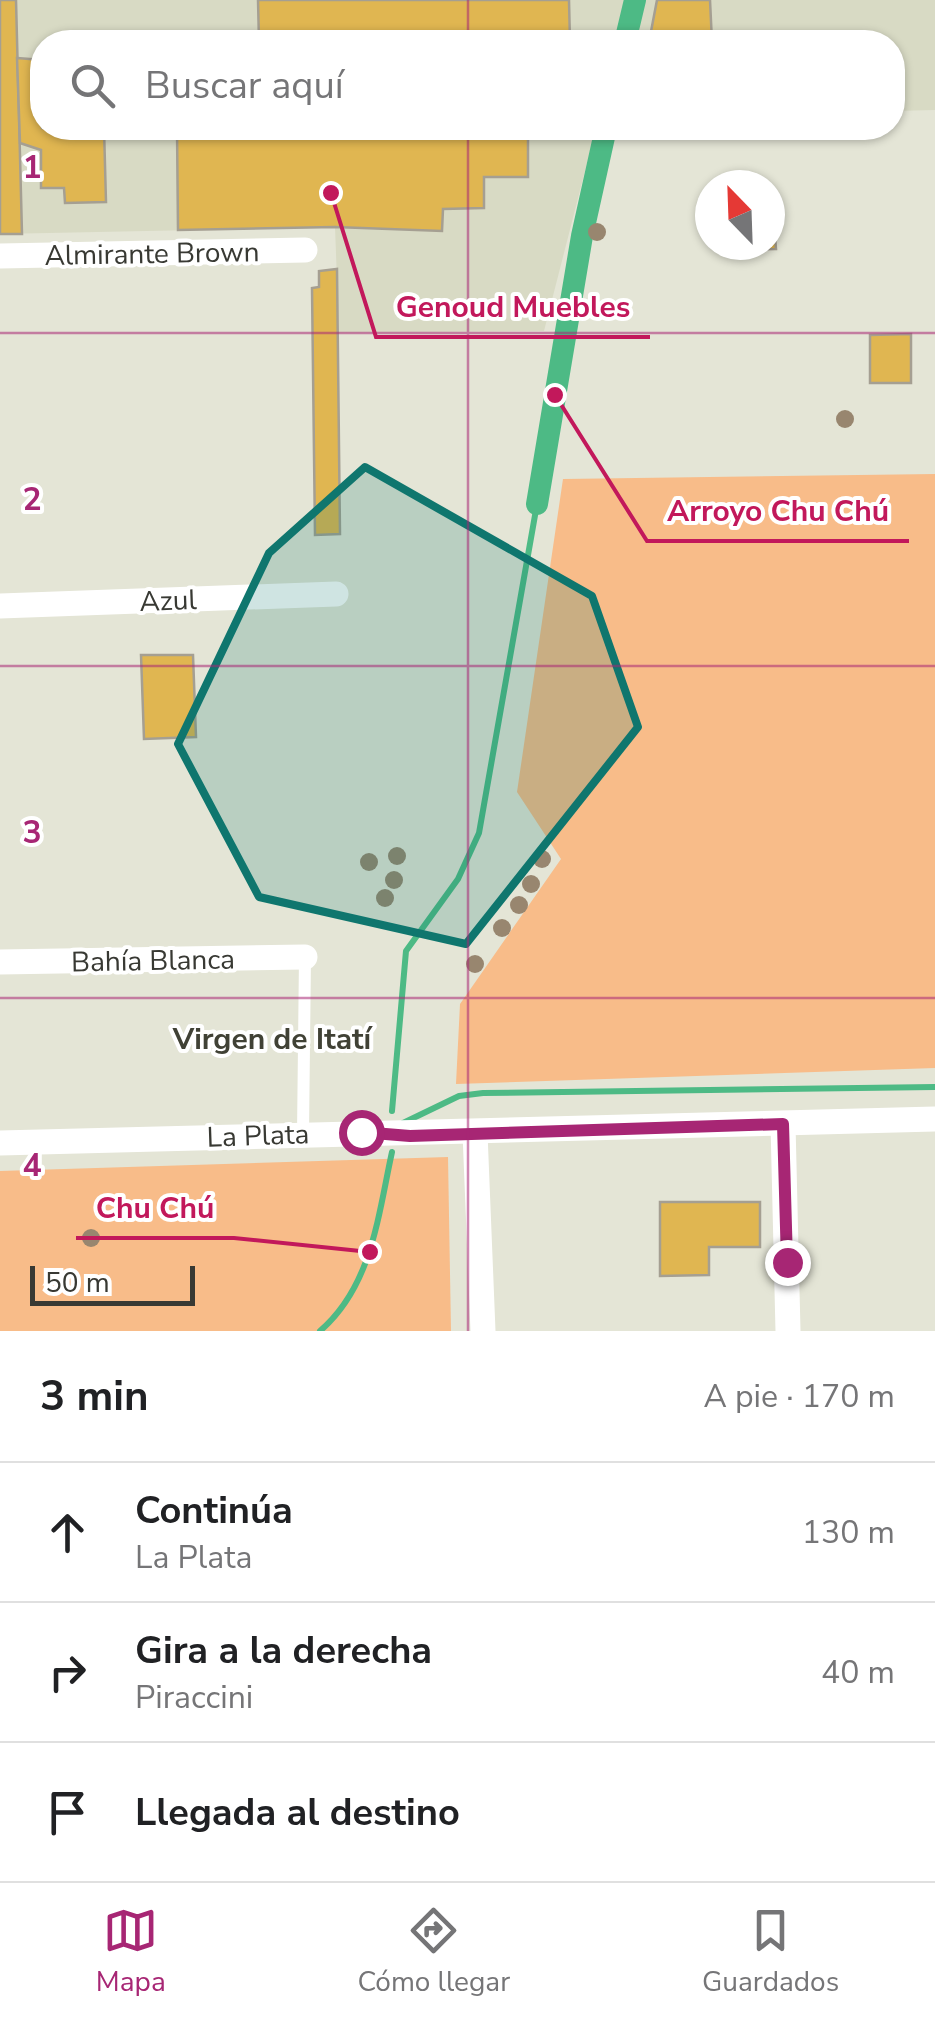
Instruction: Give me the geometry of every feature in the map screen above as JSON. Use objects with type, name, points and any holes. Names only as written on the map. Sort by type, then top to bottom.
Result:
[{"type":"street","name":"Almirante Brown","points":[[0,256],[304,250]]},
{"type":"street","name":"Azul","points":[[0,606],[336,594]]},
{"type":"street","name":"Bahía Blanca","points":[[0,962],[305,957]]},
{"type":"street","name":"La Plata","points":[[0,1143],[361,1132],[410,1136],[935,1119]]},
{"type":"street","points":[[783,1124],[788,1331]]},
{"type":"street","points":[[475,1133],[484,1331]]},
{"type":"lane","points":[[303,1134],[305,957]]},
{"type":"highlighted area","points":[[365,467],[592,596],[638,727],[466,944],[259,897],[178,744],[269,553]]},
{"type":"shaded area","points":[[0,0],[935,0],[935,110],[905,111],[905,30],[30,30],[30,140],[593,140],[544,331],[339,333],[335,227],[0,234]]},
{"type":"shaded area","points":[[935,474],[935,1068],[456,1084],[460,1004],[561,859],[517,792],[563,479]]},
{"type":"shaded area","points":[[448,1157],[451,1331],[0,1331],[0,1171]]},
{"type":"building","points":[[0,0],[16,0],[22,234],[0,234]]},
{"type":"building","points":[[258,0],[569,0],[570,30],[259,30]]},
{"type":"building","points":[[657,0],[710,0],[711,30],[651,30]]},
{"type":"building","points":[[17,58],[30,59],[30,140],[104,140],[106,202],[65,203],[64,188],[41,188],[41,150],[20,143]]},
{"type":"building","points":[[177,140],[528,140],[528,177],[484,177],[484,208],[443,209],[442,231],[335,227],[178,230]]},
{"type":"building","points":[[337,269],[340,534],[315,535],[312,288],[319,287],[319,271]]},
{"type":"building","points":[[911,334],[911,383],[870,383],[870,335]]},
{"type":"building","points":[[141,655],[193,655],[196,737],[144,739]]},
{"type":"building","points":[[660,1202],[760,1202],[760,1247],[709,1247],[709,1275],[660,1276]]},
{"type":"waterway","points":[[628,30],[635,0]]},
{"type":"waterway","points":[[537,504],[582,236],[603,140]]},
{"type":"waterway","points":[[392,1111],[406,951],[458,879],[479,833],[537,504]]},
{"type":"waterway","points":[[403,1123],[459,1096],[483,1093],[935,1087]]},
{"type":"waterway","points":[[320,1331],[337,1313],[362,1271],[377,1225],[392,1152]]},
{"type":"place","name":"Genoud Muebles","points":[[331,193]]},
{"type":"place","name":"Arroyo Chu Chú","points":[[555,395]]},
{"type":"place","name":"Chu Chú","points":[[370,1252]]},
{"type":"district","name":"Virgen de Itatí","points":[[272,1039]]},
{"type":"route","points":[[361,1132],[410,1136],[783,1124],[787,1262]]}]
